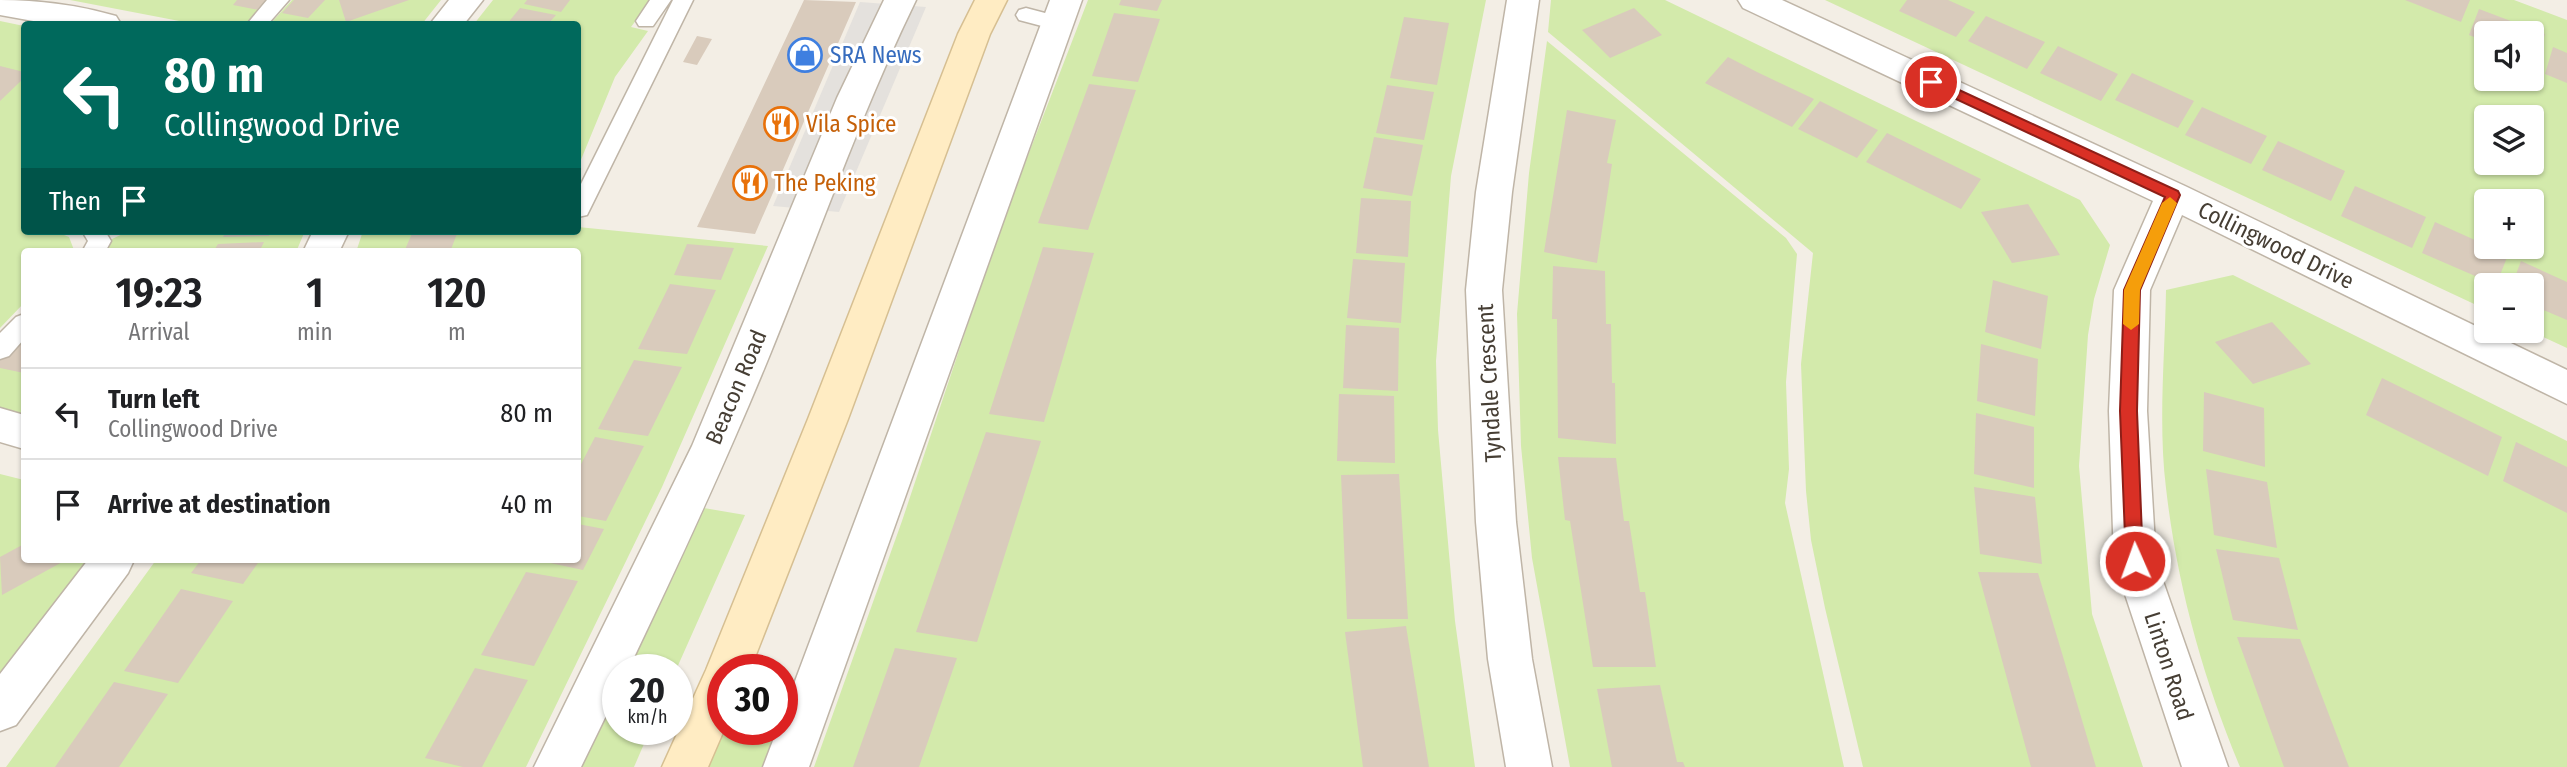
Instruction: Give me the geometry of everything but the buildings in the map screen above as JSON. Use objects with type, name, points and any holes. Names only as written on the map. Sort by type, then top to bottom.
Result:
[{"type":"main road","points":[[734,654],[828,419],[954,84],[990,0]]},
{"type":"main road","points":[[685,767],[707,718]]},
{"type":"street","points":[[449,21],[467,0]]},
{"type":"street","name":"Beacon Road","points":[[557,767],[611,660],[733,399],[896,0]]},
{"type":"street","name":"Tyndale Crescent","points":[[1522,0],[1494,192],[1484,290],[1496,522],[1510,659],[1529,767]]},
{"type":"street","name":"Collingwood Drive","points":[[1755,0],[2173,195],[2567,388]]},
{"type":"street","points":[[0,4],[90,21]]},
{"type":"street","points":[[786,767],[1050,13]]},
{"type":"street","name":"Linton Road","points":[[2173,195],[2132,290],[2129,411],[2135,561],[2205,767]]},
{"type":"street","points":[[0,425],[21,431]]},
{"type":"street","points":[[0,710],[111,563]]},
{"type":"lane","points":[[260,21],[279,0]]},
{"type":"lane","points":[[646,21],[661,0]]},
{"type":"lane","points":[[581,205],[683,0]]},
{"type":"lane","points":[[0,349],[21,327]]},
{"type":"green space","points":[[70,0],[273,0],[253,21],[179,21]]},
{"type":"green space","points":[[292,0],[441,0],[424,21],[273,21]]},
{"type":"green space","points":[[493,0],[651,0],[631,27],[648,31],[615,77],[581,160],[581,21],[476,21]]},
{"type":"green space","points":[[1088,0],[1486,0],[1451,176],[1436,361],[1438,430],[1455,621],[1475,767],[814,767],[902,521],[1000,228]]},
{"type":"green space","points":[[1551,0],[1665,0],[2080,200],[2110,245],[2094,299],[2088,335],[2079,466],[2092,614],[2143,767],[1863,767],[1825,608],[1811,540],[1806,491],[1801,364],[1813,253],[1548,32]]},
{"type":"green space","points":[[1825,0],[2514,0],[2567,20],[2567,348],[2544,337],[2544,273],[2474,273],[2474,304]]},
{"type":"green space","points":[[0,21],[21,25],[21,235],[64,235],[69,237],[73,248],[21,248],[21,306],[0,328]]},
{"type":"green space","points":[[1547,41],[1786,238],[1797,254],[1786,382],[1789,469],[1785,503],[1844,767],[1570,767],[1532,558],[1521,446],[1517,314],[1529,173]]},
{"type":"green space","points":[[581,227],[768,246],[662,487],[526,767],[6,767],[154,563],[581,563],[581,248],[357,248],[362,235],[581,235]]},
{"type":"green space","points":[[120,235],[303,235],[298,248],[106,248],[112,239]]},
{"type":"green space","points":[[2233,275],[2567,441],[2567,767],[2240,767],[2214,700],[2184,595],[2171,524],[2162,439],[2166,290]]},
{"type":"green space","points":[[21,330],[21,417],[0,412],[0,351]]},
{"type":"green space","points":[[0,474],[21,479],[21,563],[85,563],[0,684]]},
{"type":"green space","points":[[698,507],[745,515],[683,654],[630,654]]},
{"type":"green space","points":[[602,715],[602,745],[644,745],[634,767],[578,767]]},
{"type":"green space","points":[[713,745],[772,745],[763,767],[698,767]]},
{"type":"shaded area","points":[[860,2],[926,7],[839,212],[773,206]]},
{"type":"slow traffic","points":[[2131,324],[2132,290],[2170,203]]},
{"type":"place","name":"SRA News","points":[[805,55]]},
{"type":"place","name":"Vila Spice","points":[[781,124]]},
{"type":"place","name":"The Peking","points":[[750,183]]},
{"type":"route","points":[[1931,82],[2173,195],[2132,290],[2129,411],[2135,561]]}]
